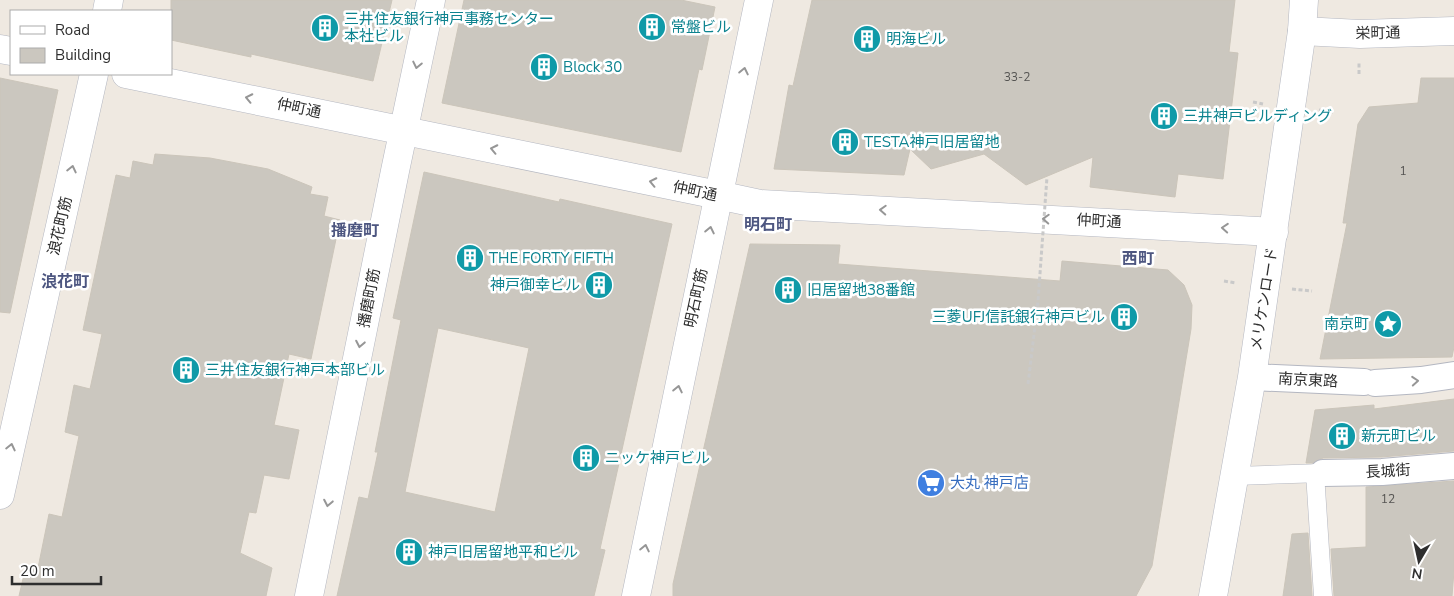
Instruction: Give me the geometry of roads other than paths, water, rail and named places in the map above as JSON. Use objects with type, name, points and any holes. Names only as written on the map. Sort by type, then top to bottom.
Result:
[{"type":"street","name":"播磨町筋","points":[[309,596],[431,0]]},
{"type":"street","name":"明石町筋","points":[[636,596],[759,0]]},
{"type":"street","name":"メリケンロード","points":[[1213,596],[1236,476],[1252,377],[1302,30],[1304,0]]},
{"type":"street","name":"栄町通","points":[[1302,30],[1360,34],[1454,31]]},
{"type":"street","name":"浪花町筋","points":[[0,495],[94,75]]},
{"type":"street","name":"仲町通","points":[[131,75],[760,204],[1274,232]]},
{"type":"street","name":"南京東路","points":[[1252,377],[1369,383],[1421,380],[1454,375]]},
{"type":"street","name":"長城街","points":[[1319,473],[1382,472],[1454,466]]},
{"type":"lane","points":[[1236,476],[1319,473],[1323,596]]},
{"type":"place","name":"常盤ビル","points":[[652,27]]},
{"type":"place","name":"三井住友銀行神戸事務センター 本社ビル","points":[[325,28]]},
{"type":"place","name":"明海ビル","points":[[867,39]]},
{"type":"place","name":"Block 30","points":[[544,67]]},
{"type":"place","name":"三井神戸ビルディング","points":[[1164,116]]},
{"type":"place","name":"TESTA神戸旧居留地","points":[[845,142]]},
{"type":"place","name":"THE FORTY FIFTH","points":[[470,258]]},
{"type":"place","name":"神戸御幸ビル","points":[[599,285]]},
{"type":"place","name":"旧居留地38番館","points":[[788,290]]},
{"type":"place","name":"三菱UFJ信託銀行神戸ビル","points":[[1124,317]]},
{"type":"place","name":"南京町","points":[[1388,324]]},
{"type":"place","name":"三井住友銀行神戸本部ビル","points":[[186,370]]},
{"type":"place","name":"新元町ビル","points":[[1342,436]]},
{"type":"place","name":"ニッケ神戸ビル","points":[[586,458]]},
{"type":"place","name":"大丸 神戸店","points":[[931,483]]},
{"type":"place","name":"神戸旧居留地平和ビル","points":[[409,552]]},
{"type":"district","name":"明石町","points":[[768,224]]},
{"type":"district","name":"播磨町","points":[[355,230]]},
{"type":"district","name":"西町","points":[[1138,258]]},
{"type":"district","name":"浪花町","points":[[65,281]]}]
